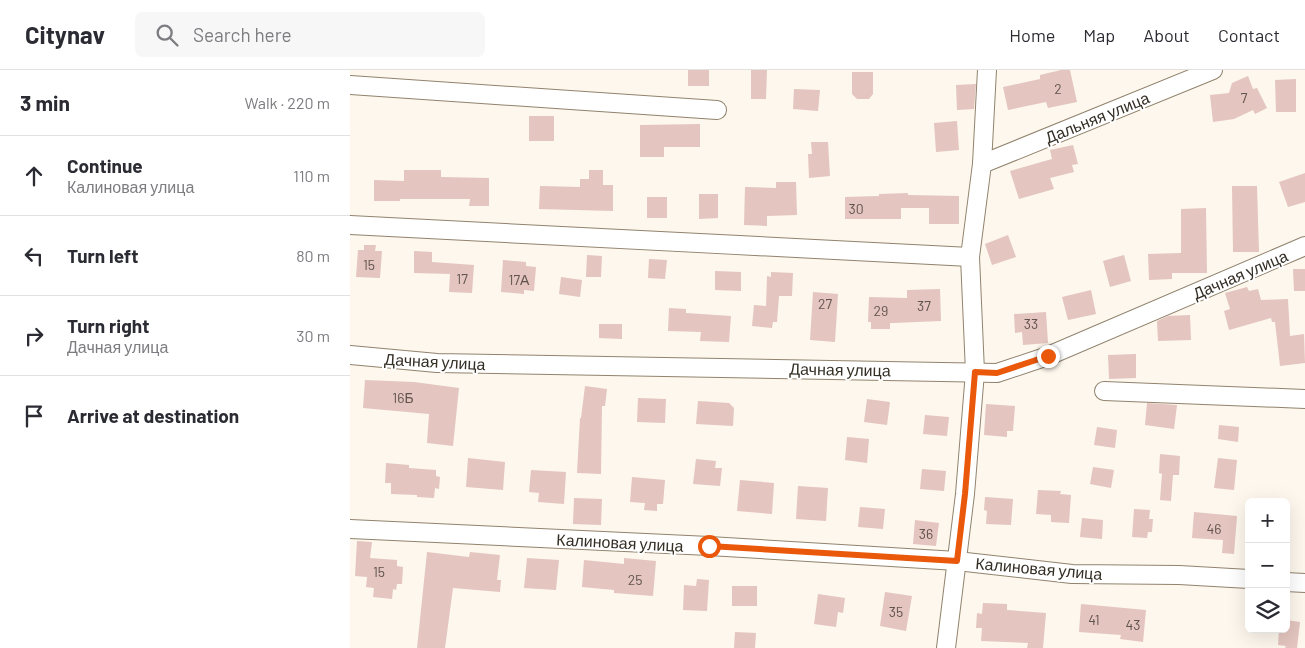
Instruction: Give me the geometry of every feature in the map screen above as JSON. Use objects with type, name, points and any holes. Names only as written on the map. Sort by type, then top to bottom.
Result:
[{"type":"street","points":[[946,648],[965,494],[975,372],[970,257],[982,164],[987,70]]},
{"type":"street","name":"Дальняя улица","points":[[982,164],[1213,70]]},
{"type":"street","points":[[350,85],[717,110]]},
{"type":"street","points":[[350,225],[970,257]]},
{"type":"street","name":"Дачная улица","points":[[350,356],[437,362],[997,373],[1048,356],[1305,246]]},
{"type":"street","points":[[1104,391],[1305,399]]},
{"type":"street","name":"Калиновая улица","points":[[350,529],[709,546],[957,561],[1072,574],[1179,575],[1245,579]]},
{"type":"street","points":[[1290,582],[1305,583]]},
{"type":"building","points":[[688,70],[709,70],[709,86],[688,86]]},
{"type":"building","points":[[751,70],[767,70],[766,99],[751,99]]},
{"type":"building","points":[[1070,70],[1077,102],[1048,108],[1046,102],[1008,110],[1003,87],[1040,79],[1040,75]]},
{"type":"building","points":[[852,72],[873,72],[873,94],[869,99],[857,99],[852,94]]},
{"type":"building","points":[[1248,76],[1253,89],[1257,88],[1267,108],[1255,114],[1253,110],[1234,119],[1213,122],[1210,95],[1229,93],[1232,83]]},
{"type":"building","points":[[1296,79],[1296,112],[1276,112],[1275,80]]},
{"type":"building","points":[[976,84],[974,109],[957,110],[956,85]]},
{"type":"building","points":[[794,89],[820,90],[818,111],[793,109]]},
{"type":"building","points":[[529,116],[554,116],[554,141],[529,141]]},
{"type":"building","points":[[957,121],[959,150],[936,152],[934,123]]},
{"type":"building","points":[[700,124],[700,147],[664,147],[664,157],[640,157],[640,125]]},
{"type":"building","points":[[811,142],[828,142],[830,176],[809,178],[808,154],[812,154]]},
{"type":"building","points":[[1073,145],[1078,164],[1072,165],[1074,172],[1050,178],[1054,189],[1019,199],[1010,171],[1052,159],[1050,150]]},
{"type":"building","points":[[404,170],[441,170],[441,177],[489,178],[489,206],[469,206],[470,199],[374,201],[374,180],[404,181]]},
{"type":"building","points":[[589,170],[603,170],[603,185],[613,185],[613,211],[539,209],[540,186],[580,187],[580,179],[589,179]]},
{"type":"building","points":[[1305,173],[1305,202],[1288,207],[1279,182]]},
{"type":"building","points":[[776,182],[796,182],[797,215],[767,216],[767,226],[744,225],[745,187],[776,188]]},
{"type":"building","points":[[1232,186],[1257,186],[1259,252],[1233,252]]},
{"type":"building","points":[[908,193],[908,195],[959,196],[959,224],[929,224],[929,208],[901,208],[901,219],[845,219],[845,197]]},
{"type":"building","points":[[699,194],[718,194],[718,218],[699,219]]},
{"type":"building","points":[[647,197],[667,197],[667,218],[647,218]]},
{"type":"building","points":[[1206,208],[1207,273],[1172,273],[1172,279],[1149,280],[1148,254],[1181,253],[1181,209]]},
{"type":"building","points":[[1008,235],[1016,257],[992,265],[985,244]]},
{"type":"building","points":[[364,245],[376,245],[375,251],[382,251],[380,278],[356,277],[358,250],[364,250]]},
{"type":"building","points":[[414,251],[432,252],[432,262],[474,265],[472,293],[449,292],[450,274],[414,273]]},
{"type":"building","points":[[587,255],[602,256],[601,277],[586,277]]},
{"type":"building","points":[[1124,255],[1131,281],[1110,287],[1103,261]]},
{"type":"building","points":[[649,259],[667,260],[665,279],[648,278]]},
{"type":"building","points":[[503,260],[526,262],[526,266],[536,267],[534,291],[524,290],[524,294],[501,292]]},
{"type":"building","points":[[1293,269],[1305,269],[1305,291],[1294,291]]},
{"type":"building","points":[[715,271],[741,272],[741,291],[715,290]]},
{"type":"building","points":[[771,272],[793,273],[792,296],[779,296],[777,322],[773,322],[772,328],[752,326],[754,305],[766,306],[767,276],[771,277]]},
{"type":"building","points":[[561,277],[582,280],[580,297],[559,294]]},
{"type":"building","points":[[1247,287],[1249,291],[1258,289],[1261,300],[1288,299],[1290,336],[1304,334],[1305,363],[1280,366],[1275,322],[1272,322],[1271,318],[1229,330],[1224,311],[1230,309],[1225,293]]},
{"type":"building","points":[[940,289],[941,321],[890,323],[890,329],[871,329],[871,322],[868,322],[869,297],[907,298],[907,290]]},
{"type":"building","points":[[1091,290],[1096,314],[1068,320],[1062,297]]},
{"type":"building","points":[[813,292],[838,294],[835,342],[810,340]]},
{"type":"building","points":[[669,308],[686,309],[686,313],[731,316],[729,342],[700,341],[701,332],[668,331]]},
{"type":"building","points":[[1046,312],[1048,343],[1023,345],[1022,332],[1015,333],[1014,314]]},
{"type":"building","points":[[1190,315],[1191,340],[1158,341],[1157,321],[1168,316]]},
{"type":"building","points":[[599,324],[622,324],[622,339],[599,338]]},
{"type":"building","points":[[1136,354],[1136,378],[1109,379],[1108,355]]},
{"type":"building","points":[[365,380],[414,382],[459,388],[453,446],[427,443],[429,414],[363,408]]},
{"type":"building","points":[[585,386],[607,389],[605,406],[602,406],[601,474],[577,473],[580,418]]},
{"type":"building","points":[[638,398],[666,399],[665,423],[637,422]]},
{"type":"building","points":[[867,399],[890,402],[887,425],[864,422]]},
{"type":"building","points":[[698,401],[729,403],[734,408],[733,426],[696,424]]},
{"type":"building","points":[[1147,403],[1177,405],[1174,429],[1145,425]]},
{"type":"building","points":[[986,404],[1015,406],[1013,431],[1007,431],[1007,437],[984,435]]},
{"type":"building","points":[[925,415],[949,417],[947,436],[923,434]]},
{"type":"building","points":[[1219,425],[1239,427],[1238,442],[1218,439]]},
{"type":"building","points":[[1097,427],[1117,430],[1115,448],[1094,445]]},
{"type":"building","points":[[847,437],[869,439],[867,463],[845,460]]},
{"type":"building","points":[[1160,454],[1180,456],[1179,475],[1173,475],[1171,501],[1160,500],[1162,474],[1159,473]]},
{"type":"building","points":[[468,458],[505,462],[503,490],[466,487]]},
{"type":"building","points":[[1218,458],[1237,460],[1234,490],[1214,488]]},
{"type":"building","points":[[696,459],[716,461],[715,468],[722,468],[720,486],[693,484]]},
{"type":"building","points":[[386,463],[409,465],[409,468],[436,470],[436,476],[440,477],[439,489],[435,488],[434,498],[391,494],[391,483],[385,483]]},
{"type":"building","points":[[1093,467],[1114,470],[1111,488],[1090,484]]},
{"type":"building","points":[[922,469],[946,471],[944,491],[920,489]]},
{"type":"building","points":[[531,470],[566,472],[564,504],[538,502],[539,493],[529,492]]},
{"type":"building","points":[[632,477],[665,480],[663,504],[657,504],[657,511],[644,510],[645,503],[630,502]]},
{"type":"building","points":[[740,480],[774,483],[772,514],[737,511]]},
{"type":"building","points":[[798,486],[828,488],[826,521],[796,519]]},
{"type":"building","points":[[1038,490],[1061,491],[1060,494],[1071,495],[1069,523],[1051,522],[1051,515],[1036,514]]},
{"type":"building","points":[[985,497],[1013,499],[1011,525],[986,524]]},
{"type":"building","points":[[574,498],[602,499],[601,525],[573,524]]},
{"type":"building","points":[[860,507],[885,509],[883,529],[858,527]]},
{"type":"building","points":[[1134,509],[1150,510],[1149,519],[1153,519],[1152,532],[1148,532],[1147,538],[1132,537]]},
{"type":"building","points":[[1194,512],[1237,516],[1234,554],[1222,553],[1223,540],[1192,538]]},
{"type":"building","points":[[1082,518],[1103,520],[1102,539],[1080,537]]},
{"type":"building","points":[[915,520],[939,523],[936,546],[913,544]]},
{"type":"building","points":[[357,541],[372,542],[370,558],[397,560],[397,566],[403,567],[402,584],[397,584],[396,590],[393,589],[392,599],[373,597],[374,588],[366,587],[367,577],[355,576]]},
{"type":"building","points":[[427,552],[469,557],[470,552],[500,555],[497,580],[501,580],[500,592],[453,588],[445,648],[417,648]]},
{"type":"building","points":[[527,558],[559,560],[556,590],[524,588]]},
{"type":"building","points":[[624,558],[656,561],[653,596],[614,593],[614,590],[582,587],[584,560],[624,564]]},
{"type":"building","points":[[697,579],[709,580],[707,611],[683,610],[684,585],[696,586]]},
{"type":"building","points":[[732,586],[757,586],[757,606],[732,606]]},
{"type":"building","points":[[885,592],[912,596],[906,631],[880,626]]},
{"type":"building","points":[[818,594],[845,598],[843,613],[838,612],[836,627],[814,624]]},
{"type":"building","points":[[983,603],[1007,604],[1007,610],[1046,613],[1043,648],[1027,648],[1028,643],[981,641],[982,628],[976,628],[977,613],[982,614]]},
{"type":"building","points":[[1081,604],[1146,610],[1143,642],[1120,639],[1121,635],[1079,632]]},
{"type":"building","points":[[1290,621],[1300,622],[1297,648],[1285,648],[1286,646],[1278,645],[1279,633],[1290,633]]},
{"type":"building","points":[[735,632],[756,633],[755,648],[734,648]]},
{"type":"route","points":[[709,546],[957,561],[965,494],[975,372],[997,373],[1048,356]]}]
